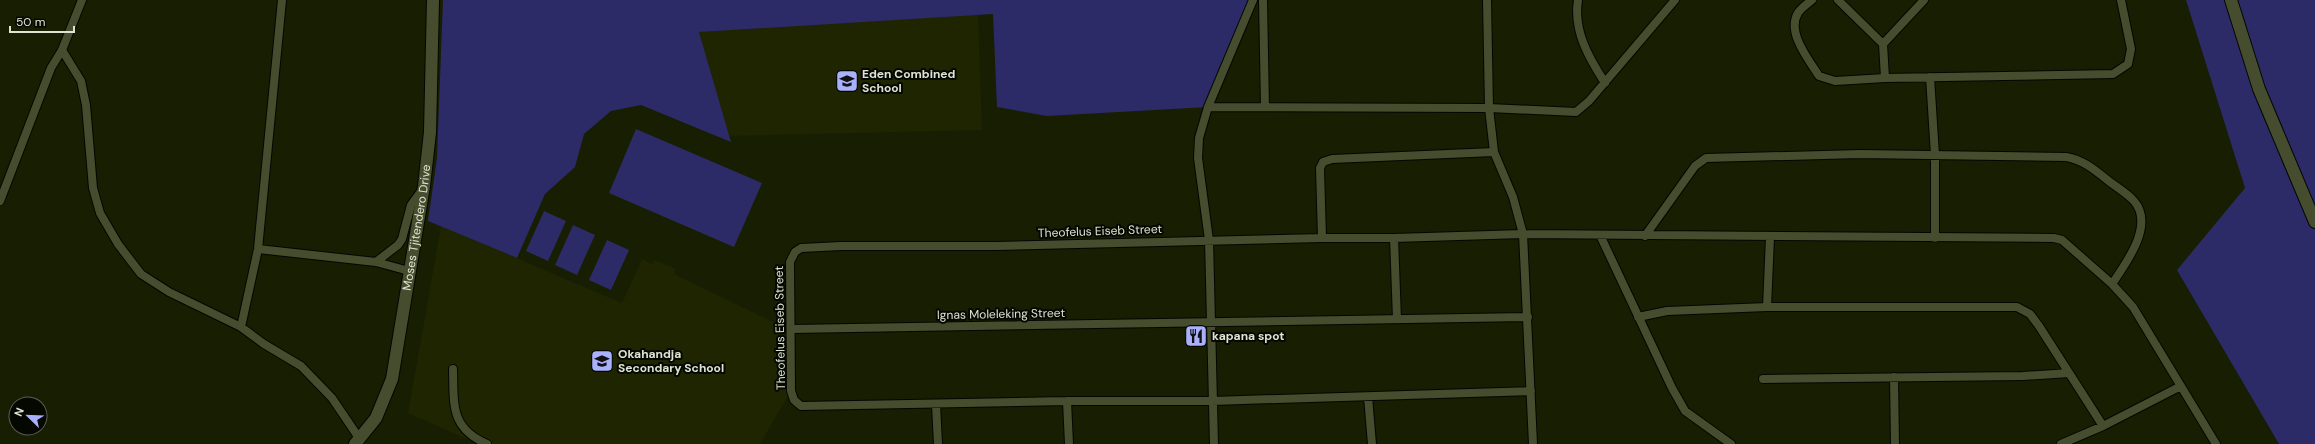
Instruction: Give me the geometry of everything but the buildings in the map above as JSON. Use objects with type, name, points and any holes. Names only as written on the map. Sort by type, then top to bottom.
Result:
[{"type":"street","points":[[0,201],[51,68],[62,50],[82,0]]},
{"type":"street","points":[[241,327],[258,249],[282,0]]},
{"type":"street","name":"Moses Tjitendero Drive","points":[[357,441],[376,418],[392,379],[424,186],[430,132],[433,0]]},
{"type":"street","points":[[1214,444],[1209,240],[1198,158],[1199,138],[1208,107],[1253,0]]},
{"type":"street","points":[[1263,0],[1265,107]]},
{"type":"street","points":[[1487,0],[1489,108],[1494,152],[1513,197],[1523,234],[1533,444]]},
{"type":"street","points":[[1578,0],[1579,26],[1585,51],[1604,83]]},
{"type":"street","points":[[1208,107],[1489,108],[1576,112],[1604,83],[1675,0]]},
{"type":"street","points":[[1812,0],[1798,13],[1794,23],[1795,32],[1806,55],[1819,76],[1835,81],[1885,78],[2114,74],[2128,64],[2130,49],[2121,0]]},
{"type":"street","points":[[1838,0],[1883,44],[1885,78]]},
{"type":"street","points":[[1883,44],[1924,0]]},
{"type":"street","points":[[2231,0],[2259,89],[2315,222]]},
{"type":"street","points":[[62,50],[81,81],[86,105],[93,188],[100,213],[118,244],[141,274],[169,292],[241,327],[264,344],[301,366],[332,398],[357,441]]},
{"type":"street","points":[[1930,77],[1935,155],[1935,238]]},
{"type":"street","points":[[1322,238],[1320,168],[1324,162],[1332,159],[1494,152]]},
{"type":"street","points":[[1645,236],[1695,166],[1706,158],[1860,154],[2066,157],[2085,163],[2134,201],[2140,212],[2141,230],[2126,262],[2112,284]]},
{"type":"street","points":[[376,262],[398,245],[402,239],[411,205],[424,186]]},
{"type":"street","points":[[1209,240],[1394,238],[1523,234],[2054,238],[2062,240],[2112,284],[2133,307],[2216,444]]},
{"type":"street","points":[[1600,235],[1672,388],[1685,411],[1731,444]]},
{"type":"street","points":[[1767,308],[1770,237]]},
{"type":"street","points":[[1394,238],[1397,319]]},
{"type":"street","name":"Theofelus Eiseb Street","points":[[1209,240],[801,248],[796,252],[790,262],[792,329],[791,390],[794,400],[802,406],[1067,401],[1212,402],[1531,390]]},
{"type":"street","points":[[258,249],[376,262],[410,271]]},
{"type":"street","points":[[1638,317],[1667,311],[1767,308],[2017,307],[2030,314],[2039,326],[2103,426]]},
{"type":"street","name":"Ignas Moleleking Street","points":[[792,329],[1528,317]]},
{"type":"street","points":[[453,370],[454,407],[460,425],[474,439],[486,444]]},
{"type":"street","points":[[1763,379],[2023,376],[2069,373]]},
{"type":"street","points":[[1894,377],[1895,444]]},
{"type":"street","points":[[2061,444],[2103,426],[2181,386]]},
{"type":"street","points":[[1368,397],[1372,444]]},
{"type":"street","points":[[1067,401],[1069,444]]},
{"type":"street","points":[[936,404],[938,444]]},
{"type":"shaded area","points":[[443,0],[1253,0],[1208,107],[1047,116],[997,107],[993,14],[699,32],[731,142],[641,105],[611,111],[584,134],[575,167],[545,194],[517,258],[428,221],[437,158]]},
{"type":"shaded area","points":[[2186,0],[2315,0],[2315,444],[2279,444],[2177,270],[2245,188]]},
{"type":"shaded area","name":"Eden Combined School","points":[[978,14],[982,130],[729,136],[699,32]]},
{"type":"shaded area","points":[[636,129],[762,183],[734,247],[609,193]]},
{"type":"shaded area","points":[[544,211],[566,221],[548,261],[526,251]]},
{"type":"shaded area","points":[[573,225],[595,235],[577,275],[555,265]]},
{"type":"shaded area","name":"Okahandja Secondary School","points":[[441,226],[622,303],[642,259],[652,264],[655,260],[676,269],[674,274],[786,328],[789,394],[760,444],[478,444],[408,413]]},
{"type":"shaded area","points":[[607,240],[629,250],[611,290],[589,280]]},
{"type":"place","name":"Eden Combined School","points":[[847,81]]},
{"type":"place","name":"kapana spot","points":[[1196,336]]},
{"type":"place","name":"Okahandja Secondary School","points":[[602,361]]}]
